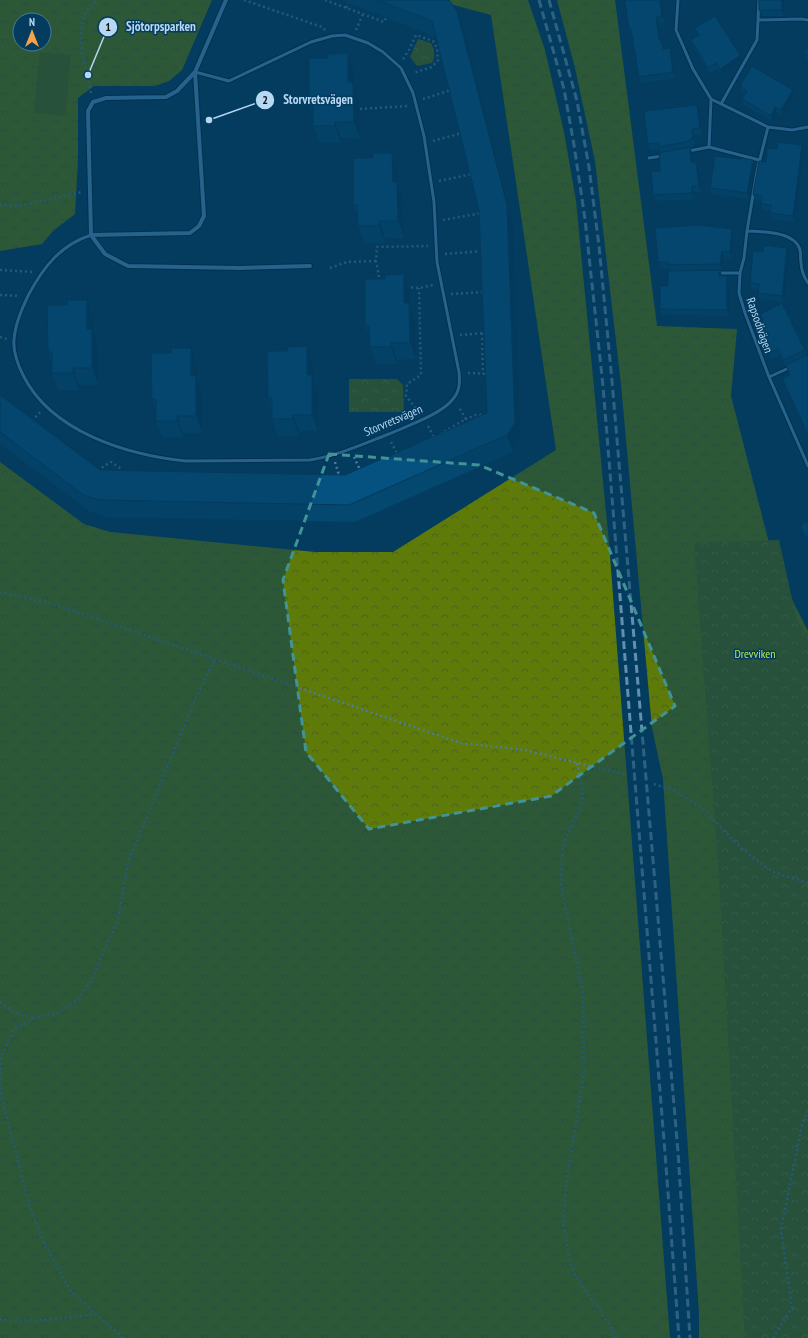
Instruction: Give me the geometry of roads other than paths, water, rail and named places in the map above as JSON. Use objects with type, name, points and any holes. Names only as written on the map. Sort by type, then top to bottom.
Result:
[{"type":"street","name":"Storvretsvägen","points":[[195,72],[204,216],[199,226],[190,233],[91,235],[88,111],[93,102],[106,98],[166,97],[177,91],[195,72],[226,0]]},
{"type":"street","points":[[91,235],[105,254],[128,266],[239,268],[310,266]]},
{"type":"lane","points":[[678,0],[676,30],[693,69],[711,99],[768,127],[792,130],[808,127]]},
{"type":"lane","points":[[721,104],[757,40],[759,0]]},
{"type":"lane","points":[[758,20],[808,20]]},
{"type":"lane","name":"Storvretsvägen","points":[[91,235],[78,239],[59,252],[42,272],[21,311],[14,340],[20,368],[26,380],[45,406],[71,426],[91,437],[118,446],[169,459],[186,461],[310,460],[351,449],[424,419],[454,398],[458,391],[460,382],[459,372],[440,283],[431,183],[425,143],[417,108],[404,75],[398,65],[383,52],[368,43],[345,35],[332,36],[311,42],[229,81],[195,72]]},
{"type":"lane","points":[[709,148],[711,99]]},
{"type":"lane","name":"Rapsodivägen","points":[[768,127],[759,160],[744,258],[740,273],[739,293],[744,313],[769,377],[808,466]]},
{"type":"lane","points":[[687,151],[709,148],[759,160]]},
{"type":"lane","points":[[649,158],[664,155]]},
{"type":"lane","points":[[747,231],[773,233],[789,237],[796,242],[800,250],[801,264],[808,283]]},
{"type":"lane","points":[[710,273],[740,273]]},
{"type":"lane","points":[[769,377],[795,365]]},
{"type":"railway","points":[[539,0],[564,89],[574,145],[585,219],[603,386],[679,1338]]},
{"type":"railway","points":[[549,0],[577,101],[589,167],[599,246],[612,381],[678,1152],[690,1338]]},
{"type":"place","name":"Sjötorpsparken","points":[[88,75]]},
{"type":"place","name":"Storvretsvägen","points":[[209,120]]},
{"type":"park label","name":"Drevviken","points":[[755,653]]}]
